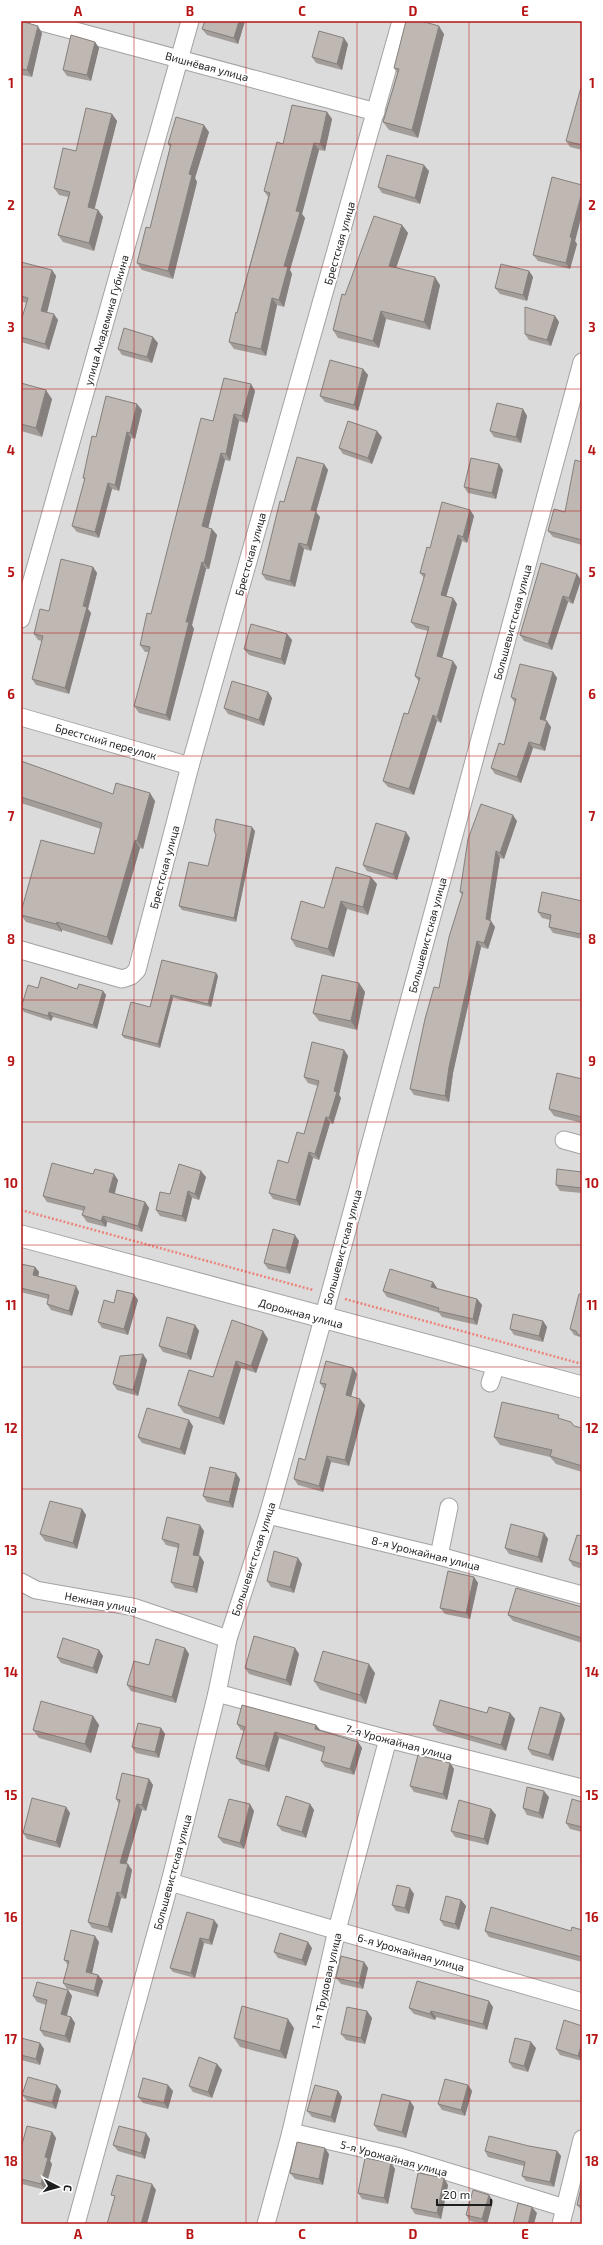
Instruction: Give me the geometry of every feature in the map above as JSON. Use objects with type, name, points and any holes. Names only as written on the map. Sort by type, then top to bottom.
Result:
[{"type":"street","name":"Вишнёвая улица","points":[[38,21],[376,112]]},
{"type":"street","name":"улица Академика Губкина","points":[[21,619],[190,21]]},
{"type":"street","name":"Брестская улица","points":[[21,950],[122,979],[131,976],[137,970],[190,766],[376,112],[400,21]]},
{"type":"street","name":"Большевистская улица","points":[[76,2224],[170,1882],[217,1693],[228,1639],[268,1514],[330,1295],[582,362]]},
{"type":"street","name":"Брестский переулок","points":[[21,717],[190,766]]},
{"type":"street","points":[[564,1140],[582,1145]]},
{"type":"street","name":"Дорожная улица","points":[[21,1236],[323,1319],[493,1374],[582,1387]]},
{"type":"street","points":[[439,1556],[449,1507]]},
{"type":"street","name":"8-я Урожайная улица","points":[[268,1514],[439,1556],[582,1595]]},
{"type":"street","name":"Нежная улица","points":[[21,1582],[36,1590],[133,1607],[228,1639]]},
{"type":"street","name":"7-я Урожайная улица","points":[[217,1693],[388,1739],[582,1788]]},
{"type":"street","name":"1-я Трудовая улица","points":[[266,2224],[291,2132],[338,1930],[388,1739]]},
{"type":"street","name":"6-я Урожайная улица","points":[[170,1882],[582,2002]]},
{"type":"street","name":"5-я Урожайная улица","points":[[291,2132],[400,2157],[563,2216]]},
{"type":"street","points":[[563,2216],[582,2139]]},
{"type":"path","points":[[21,1210],[582,1364]]},
{"type":"shaded area","points":[[21,21],[582,21],[582,2224],[21,2224]]},
{"type":"building","points":[[21,21],[38,26],[27,70],[21,69]]},
{"type":"building","points":[[205,21],[239,21],[234,38],[202,29]]},
{"type":"building","points":[[406,21],[421,21],[439,26],[412,130],[383,122],[399,69],[394,68]]},
{"type":"building","points":[[319,31],[344,38],[337,64],[312,57]]},
{"type":"building","points":[[71,35],[95,42],[87,75],[63,70]]},
{"type":"building","points":[[582,84],[582,145],[566,141]]},
{"type":"building","points":[[292,105],[327,112],[320,144],[314,143],[296,211],[300,212],[284,266],[288,267],[279,300],[272,298],[261,349],[229,342],[236,312],[237,313],[270,193],[264,191],[277,142],[283,144]]},
{"type":"building","points":[[86,108],[112,114],[88,207],[98,210],[89,243],[58,235],[70,192],[54,188],[63,148],[76,151]]},
{"type":"building","points":[[176,117],[204,125],[189,174],[192,175],[168,271],[137,263],[146,227],[150,228],[171,144],[168,144]]},
{"type":"building","points":[[387,155],[424,165],[415,198],[378,187]]},
{"type":"building","points":[[552,177],[582,185],[582,192],[570,237],[572,238],[566,263],[533,255]]},
{"type":"building","points":[[374,216],[402,225],[389,266],[435,277],[424,322],[381,311],[373,341],[333,330],[342,294],[345,295]]},
{"type":"building","points":[[21,262],[52,270],[41,311],[54,314],[45,344],[21,337],[21,321],[28,298],[21,296]]},
{"type":"building","points":[[501,264],[529,271],[523,295],[495,288]]},
{"type":"building","points":[[525,307],[555,316],[547,340],[525,334]]},
{"type":"building","points":[[124,328],[153,337],[147,357],[118,349]]},
{"type":"building","points":[[330,360],[363,369],[354,405],[320,396]]},
{"type":"building","points":[[224,378],[251,384],[242,416],[234,414],[226,454],[221,453],[202,526],[212,529],[204,563],[202,562],[186,622],[189,622],[166,715],[134,706],[150,647],[140,645],[147,613],[151,614],[201,418],[213,421]]},
{"type":"building","points":[[21,383],[46,390],[36,428],[21,424]]},
{"type":"building","points":[[106,396],[137,404],[130,433],[127,432],[115,485],[108,483],[95,532],[72,526],[85,478],[83,478],[92,436],[96,437]]},
{"type":"building","points":[[497,403],[523,409],[516,437],[490,431]]},
{"type":"building","points":[[348,421],[377,431],[368,458],[339,448]]},
{"type":"building","points":[[297,457],[324,464],[311,510],[316,511],[307,545],[299,543],[290,581],[262,574],[280,501],[284,502]]},
{"type":"building","points":[[471,458],[499,464],[492,493],[464,487]]},
{"type":"building","points":[[575,460],[582,462],[582,540],[548,531],[554,509],[565,512]]},
{"type":"building","points":[[442,502],[470,510],[463,537],[458,535],[441,595],[453,598],[437,656],[453,661],[437,717],[433,715],[409,789],[383,781],[404,713],[408,714],[420,678],[415,676],[429,627],[411,622],[425,574],[420,573],[427,547],[430,548]]},
{"type":"building","points":[[61,559],[93,567],[83,606],[87,607],[65,688],[32,679],[43,636],[34,634],[40,609],[49,611]]},
{"type":"building","points":[[541,563],[577,574],[569,598],[563,596],[548,644],[520,635]]},
{"type":"building","points":[[251,624],[287,634],[281,659],[244,649]]},
{"type":"building","points":[[520,664],[553,672],[540,719],[547,721],[540,745],[529,742],[517,777],[491,768],[499,743],[504,745],[516,699],[511,697]]},
{"type":"building","points":[[232,681],[268,692],[259,720],[224,708]]},
{"type":"building","points":[[21,761],[113,794],[116,783],[150,793],[137,841],[135,840],[107,937],[57,922],[56,924],[21,915],[41,840],[94,854],[102,823],[21,797]]},
{"type":"building","points":[[481,804],[513,815],[500,853],[496,851],[486,919],[491,921],[484,943],[477,941],[449,1067],[445,1096],[410,1089],[425,1019],[434,987],[439,988],[449,937],[463,892],[460,892],[468,839]]},
{"type":"building","points":[[216,819],[252,827],[234,918],[179,906],[189,862],[208,866],[216,835],[214,830]]},
{"type":"building","points":[[376,823],[406,832],[393,874],[363,865]]},
{"type":"building","points":[[336,867],[371,877],[363,907],[341,901],[328,949],[291,939],[301,901],[324,908]]},
{"type":"building","points":[[542,892],[582,901],[582,923],[580,934],[549,927],[551,915],[538,912]]},
{"type":"building","points":[[162,960],[216,973],[208,1004],[171,995],[158,1044],[122,1035],[131,1002],[150,1007]]},
{"type":"building","points":[[322,975],[359,983],[351,1021],[313,1013]]},
{"type":"building","points":[[41,977],[77,989],[79,984],[103,991],[93,1025],[49,1012],[48,1016],[21,1008],[28,985],[38,988]]},
{"type":"building","points":[[312,1042],[344,1050],[334,1091],[337,1092],[329,1118],[326,1117],[315,1154],[309,1152],[296,1200],[269,1193],[278,1160],[288,1163],[297,1132],[304,1134],[319,1081],[304,1077]]},
{"type":"building","points":[[557,1073],[582,1079],[582,1117],[549,1109]]},
{"type":"building","points":[[52,1163],[93,1174],[95,1169],[114,1174],[109,1192],[145,1202],[138,1226],[103,1216],[101,1221],[82,1215],[85,1207],[43,1196]]},
{"type":"building","points":[[179,1164],[201,1171],[195,1194],[188,1191],[182,1216],[156,1210],[160,1192],[170,1194]]},
{"type":"building","points":[[557,1169],[582,1172],[582,1188],[556,1185]]},
{"type":"building","points":[[273,1229],[295,1235],[286,1268],[264,1263]]},
{"type":"building","points":[[21,1264],[35,1267],[33,1275],[76,1286],[69,1311],[47,1304],[49,1295],[21,1288]]},
{"type":"building","points":[[390,1269],[433,1282],[431,1287],[477,1299],[473,1319],[438,1311],[439,1308],[383,1291]]},
{"type":"building","points":[[117,1290],[134,1294],[124,1329],[98,1322],[104,1300],[114,1303]]},
{"type":"building","points":[[579,1294],[582,1294],[582,1335],[578,1335],[576,1331],[570,1329]]},
{"type":"building","points":[[513,1314],[543,1321],[539,1336],[510,1329]]},
{"type":"building","points":[[167,1317],[195,1325],[187,1354],[159,1346]]},
{"type":"building","points":[[232,1320],[263,1331],[251,1366],[236,1361],[219,1418],[178,1405],[189,1370],[213,1377]]},
{"type":"building","points":[[143,1354],[133,1390],[113,1384],[120,1356]]},
{"type":"building","points":[[326,1361],[353,1368],[346,1395],[360,1399],[345,1460],[327,1456],[319,1486],[294,1479],[299,1458],[305,1460],[326,1384],[320,1383]]},
{"type":"building","points":[[502,1402],[559,1415],[558,1418],[571,1422],[574,1426],[582,1428],[582,1466],[550,1456],[552,1450],[494,1437]]},
{"type":"building","points":[[147,1408],[189,1420],[180,1449],[138,1437]]},
{"type":"building","points":[[210,1467],[236,1473],[229,1502],[203,1496]]},
{"type":"building","points":[[50,1501],[82,1509],[73,1543],[40,1534]]},
{"type":"building","points":[[167,1517],[200,1525],[193,1555],[200,1556],[193,1587],[171,1582],[179,1544],[162,1539]]},
{"type":"building","points":[[511,1524],[544,1533],[538,1557],[505,1548]]},
{"type":"building","points":[[577,1535],[582,1536],[582,1564],[569,1560]]},
{"type":"building","points":[[274,1551],[298,1558],[290,1587],[267,1581]]},
{"type":"building","points":[[448,1571],[474,1577],[466,1613],[440,1608]]},
{"type":"building","points":[[516,1588],[582,1607],[582,1638],[508,1615]]},
{"type":"building","points":[[254,1636],[295,1648],[286,1680],[245,1668]]},
{"type":"building","points":[[63,1638],[99,1650],[93,1668],[57,1657]]},
{"type":"building","points":[[156,1639],[185,1648],[172,1697],[127,1685],[134,1661],[149,1665]]},
{"type":"building","points":[[323,1651],[369,1664],[360,1695],[314,1681]]},
{"type":"building","points":[[440,1700],[487,1713],[489,1707],[510,1713],[501,1745],[433,1725]]},
{"type":"building","points":[[41,1701],[93,1716],[85,1744],[33,1730]]},
{"type":"building","points":[[242,1705],[316,1725],[315,1729],[358,1742],[350,1769],[321,1761],[325,1747],[275,1732],[265,1766],[236,1758],[245,1727],[237,1724]]},
{"type":"building","points":[[540,1707],[561,1713],[549,1755],[528,1749]]},
{"type":"building","points":[[138,1723],[161,1728],[155,1752],[132,1747]]},
{"type":"building","points":[[418,1755],[450,1763],[443,1794],[410,1786]]},
{"type":"building","points":[[122,1773],[149,1779],[142,1805],[137,1804],[120,1863],[128,1864],[121,1893],[117,1892],[108,1927],[88,1922],[120,1800],[116,1799]]},
{"type":"building","points":[[527,1787],[544,1791],[539,1813],[523,1808]]},
{"type":"building","points":[[286,1796],[310,1804],[302,1832],[277,1825]]},
{"type":"building","points":[[32,1798],[66,1807],[56,1842],[23,1833]]},
{"type":"building","points":[[229,1799],[250,1804],[240,1843],[218,1837]]},
{"type":"building","points":[[572,1799],[582,1802],[582,1827],[566,1823]]},
{"type":"building","points":[[459,1800],[491,1809],[484,1839],[451,1831]]},
{"type":"building","points":[[397,1885],[410,1888],[405,1908],[392,1905]]},
{"type":"building","points":[[446,1896],[461,1900],[455,1924],[440,1920]]},
{"type":"building","points":[[491,1907],[571,1931],[572,1927],[582,1930],[582,1957],[485,1931]]},
{"type":"building","points":[[187,1912],[214,1920],[209,1940],[200,1938],[191,1973],[170,1968]]},
{"type":"building","points":[[71,1930],[95,1936],[86,1972],[98,1975],[94,1991],[63,1983],[69,1961],[64,1960]]},
{"type":"building","points":[[280,1933],[308,1942],[302,1960],[274,1952]]},
{"type":"building","points":[[341,1956],[364,1962],[359,1983],[336,1978]]},
{"type":"building","points":[[417,1981],[489,2001],[483,2024],[431,2011],[430,2014],[409,2008]]},
{"type":"building","points":[[37,1982],[68,1990],[61,2014],[71,2017],[65,2036],[40,2030],[47,2000],[33,1996]]},
{"type":"building","points":[[242,2006],[288,2019],[280,2051],[234,2038]]},
{"type":"building","points":[[347,2007],[367,2011],[361,2038],[341,2034]]},
{"type":"building","points":[[564,2020],[582,2026],[582,2043],[578,2056],[556,2049]]},
{"type":"building","points":[[21,2038],[40,2043],[36,2059],[21,2055]]},
{"type":"building","points":[[515,2038],[531,2042],[524,2066],[509,2062]]},
{"type":"building","points":[[199,2057],[217,2064],[208,2092],[189,2086]]},
{"type":"building","points":[[28,2077],[57,2085],[52,2103],[22,2095]]},
{"type":"building","points":[[143,2078],[168,2085],[164,2103],[138,2097]]},
{"type":"building","points":[[445,2079],[468,2085],[461,2110],[438,2104]]},
{"type":"building","points":[[315,2085],[338,2091],[331,2117],[307,2111]]},
{"type":"building","points":[[382,2094],[410,2101],[402,2132],[374,2125]]},
{"type":"building","points":[[27,2126],[52,2132],[45,2157],[48,2158],[41,2184],[21,2179],[21,2148]]},
{"type":"building","points":[[119,2126],[146,2133],[141,2153],[113,2145]]},
{"type":"building","points":[[489,2136],[557,2151],[550,2182],[522,2176],[525,2162],[485,2151]]},
{"type":"building","points":[[297,2142],[325,2148],[319,2179],[290,2173]]},
{"type":"building","points":[[365,2158],[391,2163],[384,2198],[358,2193]]},
{"type":"building","points":[[418,2173],[444,2178],[437,2213],[411,2208]]},
{"type":"building","points":[[117,2175],[152,2184],[141,2224],[107,2224],[115,2196],[111,2195]]},
{"type":"building","points":[[582,2188],[582,2206],[577,2205]]},
{"type":"building","points":[[473,2190],[489,2195],[482,2219],[466,2215]]},
{"type":"building","points":[[518,2203],[532,2207],[528,2224],[513,2224]]}]
